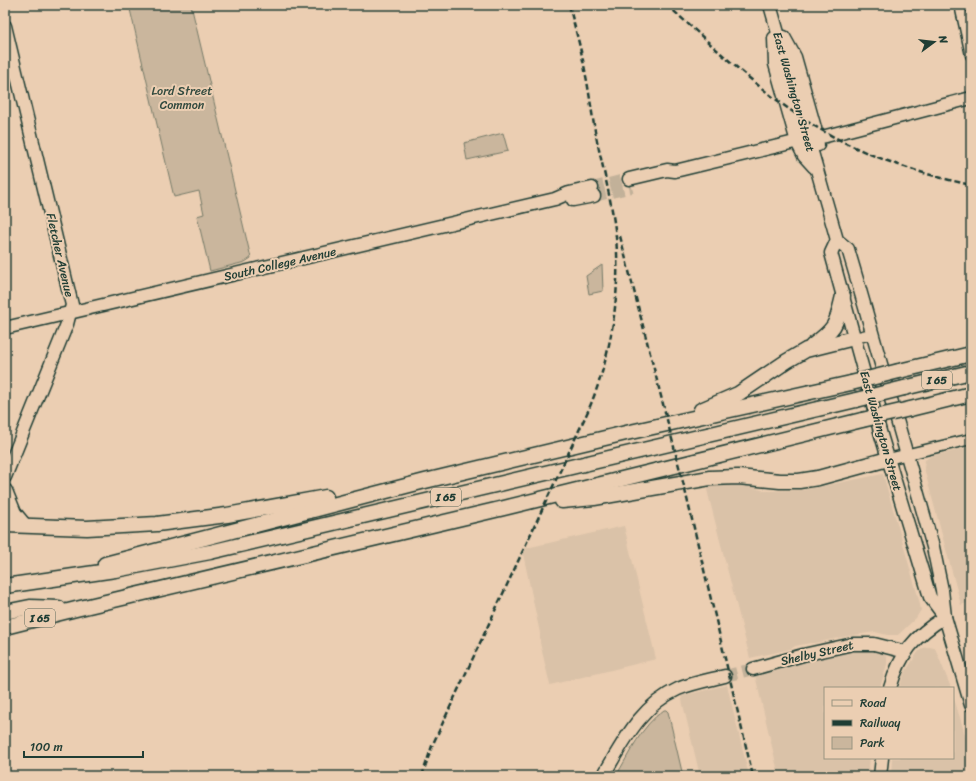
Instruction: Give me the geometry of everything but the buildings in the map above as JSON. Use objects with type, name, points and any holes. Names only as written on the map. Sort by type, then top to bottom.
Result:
[{"type":"highway","points":[[626,433],[686,415],[724,400],[749,387],[787,360],[806,350],[828,334],[833,328],[837,319],[843,296]]},
{"type":"highway","points":[[806,350],[854,338]]},
{"type":"highway","points":[[34,582],[424,481],[971,354]]},
{"type":"highway","name":"I 65","points":[[5,586],[115,570],[210,552],[971,372]]},
{"type":"highway","name":"I 65","points":[[5,627],[504,508],[971,394]]},
{"type":"highway","points":[[504,508],[594,498],[710,478],[738,477],[780,481],[799,481],[818,478],[888,459]]},
{"type":"highway","points":[[5,525],[68,528],[184,522],[322,497],[424,481]]},
{"type":"highway","points":[[5,491],[14,513],[24,525]]},
{"type":"highway","points":[[5,612],[30,607],[76,609]]},
{"type":"main road","name":"East Washington Street","points":[[772,11],[837,240],[848,249],[935,555],[942,590],[944,617],[971,705]]},
{"type":"main road","name":"Fletcher Avenue","points":[[5,26],[72,305],[67,324],[5,477]]},
{"type":"main road","points":[[631,183],[669,176],[674,171],[808,140],[829,142],[879,127],[886,120],[971,98]]},
{"type":"main road","name":"South College Avenue","points":[[5,328],[555,199],[562,202],[593,192]]},
{"type":"main road","name":"East Washington Street","points":[[837,240],[831,253],[888,459],[930,597],[944,617]]},
{"type":"main road","points":[[890,687],[901,660],[906,652],[926,628],[944,617]]},
{"type":"main road","name":"Shelby Street","points":[[753,669],[803,655],[853,644],[874,644],[906,652]]},
{"type":"main road","points":[[603,776],[629,732],[641,716],[664,696],[679,688],[725,676]]},
{"type":"main road","points":[[880,776],[882,759]]},
{"type":"street","points":[[960,5],[971,55]]},
{"type":"street","points":[[854,338],[872,334]]},
{"type":"street","points":[[888,459],[971,439]]},
{"type":"shaded area","points":[[971,447],[971,602],[961,605],[924,468],[925,460],[931,456]]},
{"type":"shaded area","points":[[883,474],[919,600],[921,610],[916,618],[898,635],[887,635],[875,632],[848,636],[795,646],[791,649],[750,658],[705,482],[741,484],[765,491],[803,490]]},
{"type":"shaded area","points":[[624,526],[656,659],[550,685],[540,643],[540,633],[522,549]]},
{"type":"shaded area","points":[[863,648],[876,649],[887,657],[887,664],[880,687],[824,687],[824,759],[870,759],[868,776],[779,776],[755,675],[797,661]]},
{"type":"shaded area","points":[[923,648],[935,648],[951,687],[899,687],[904,674],[918,652]]},
{"type":"shaded area","points":[[727,685],[749,776],[700,776],[681,696]]},
{"type":"shaded area","points":[[954,698],[971,754],[971,776],[891,776],[892,759],[954,759]]},
{"type":"green space","name":"Lord Street Common","points":[[129,5],[191,5],[251,258],[245,262],[210,271],[197,216],[204,214],[199,191],[174,197]]},
{"type":"green space","points":[[503,133],[508,151],[467,160],[464,143]]},
{"type":"green space","points":[[602,265],[603,291],[589,294],[586,276]]},
{"type":"green space","points":[[664,710],[668,712],[683,776],[616,776],[642,732],[656,716]]},
{"type":"tunnel","points":[[592,188],[629,179]]},
{"type":"tunnel","points":[[594,196],[632,187]]},
{"type":"tunnel","points":[[725,676],[753,669]]},
{"type":"railway","points":[[422,776],[432,746],[588,411],[603,370],[608,348],[617,281],[616,237],[610,198],[596,136],[584,67],[569,5]]},
{"type":"railway","points":[[667,5],[769,94],[824,132],[864,152],[885,160],[927,174],[971,185]]},
{"type":"railway","points":[[620,236],[685,490],[753,776]]}]
